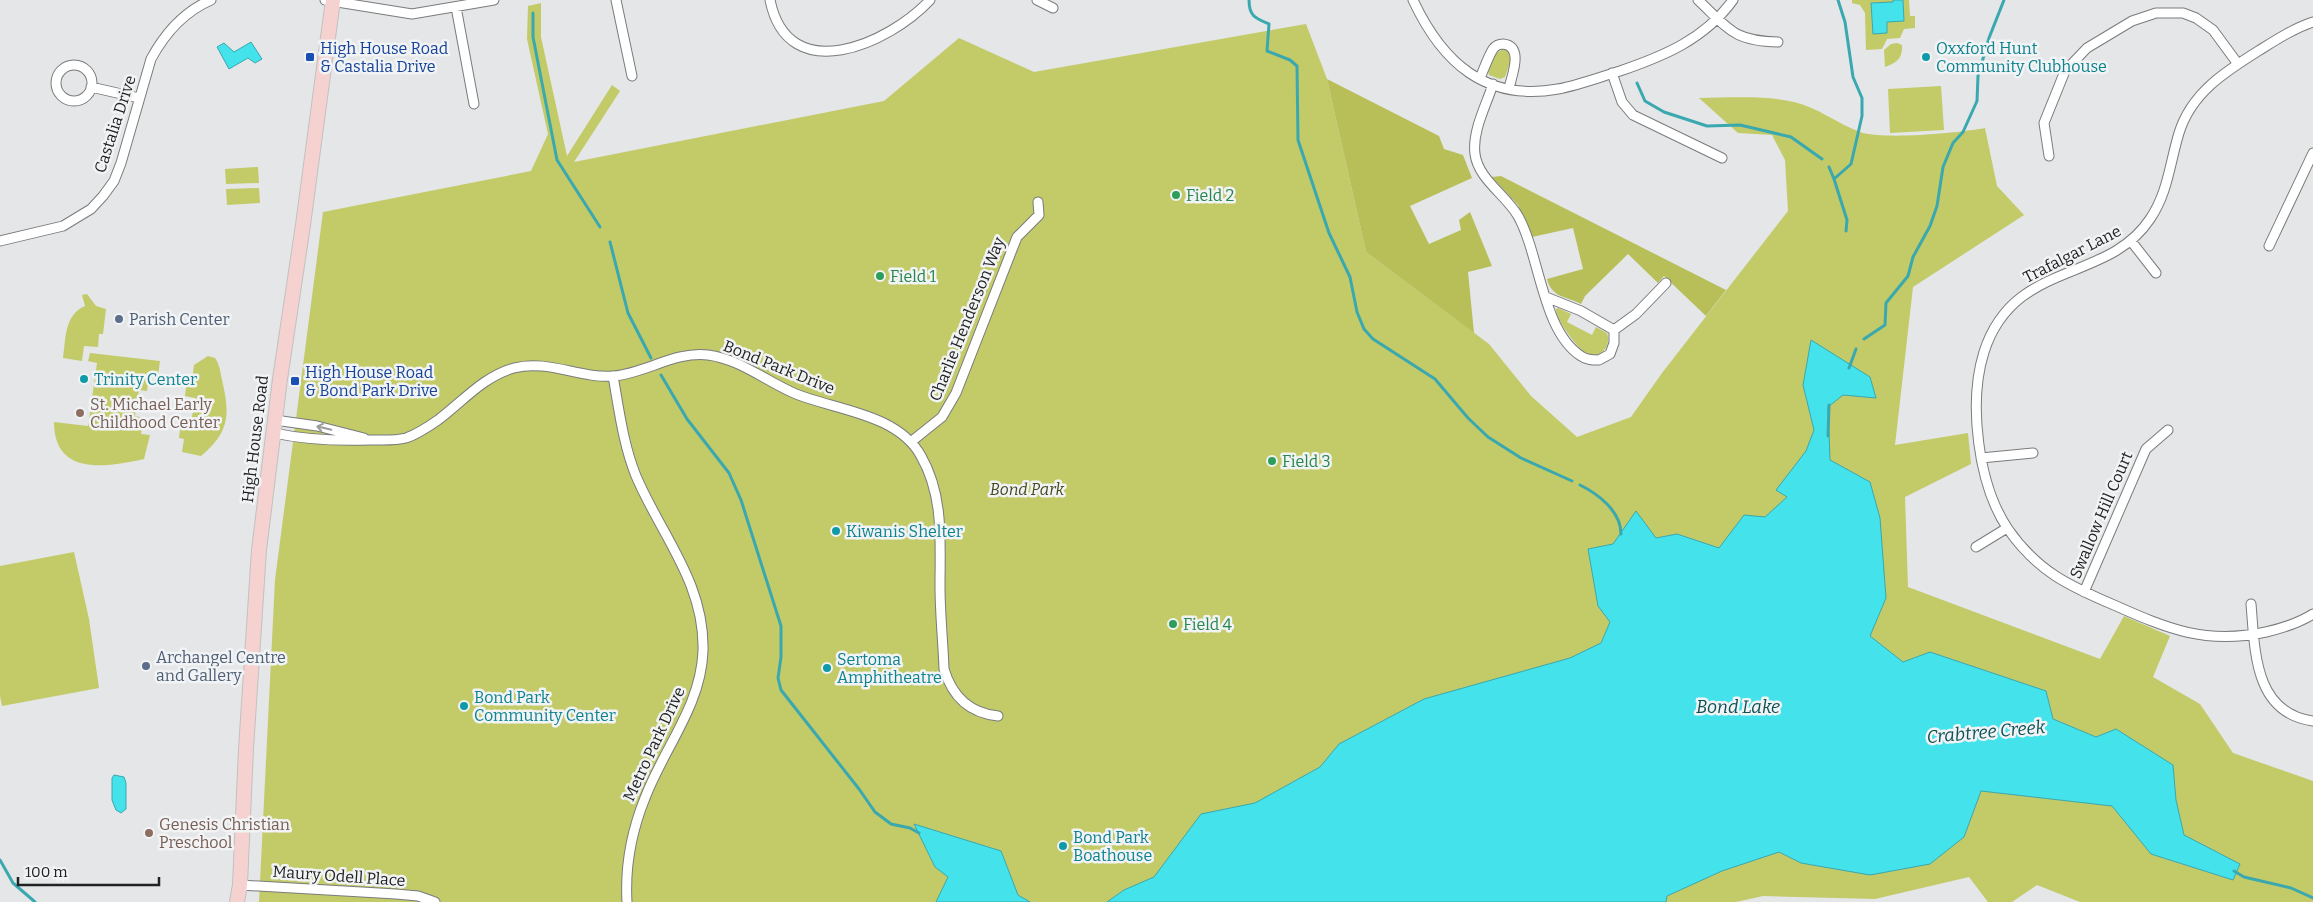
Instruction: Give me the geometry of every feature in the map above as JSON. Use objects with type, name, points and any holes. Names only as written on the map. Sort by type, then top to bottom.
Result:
[{"type":"main road","name":"High House Road","points":[[237,902],[240,885],[259,550],[330,1]]},
{"type":"main road","name":"High House Road","points":[[240,885],[242,902]]},
{"type":"street","name":"Castalia Drive","points":[[0,240],[63,226],[92,209],[114,181],[151,59],[164,37],[191,10],[210,0]]},
{"type":"street","points":[[330,1],[412,14],[494,0]]},
{"type":"street","points":[[616,0],[632,76]]},
{"type":"street","points":[[770,0],[776,20],[788,37],[807,49],[828,52],[839,52],[854,47],[889,31],[911,18],[930,0]]},
{"type":"street","points":[[1036,0],[1053,8]]},
{"type":"street","points":[[1413,0],[1431,35],[1454,62],[1493,84],[1508,88],[1539,91],[1559,89],[1612,73],[1675,50],[1696,37],[1718,18],[1734,0]]},
{"type":"street","points":[[1698,0],[1731,31],[1742,38],[1778,42]]},
{"type":"street","points":[[456,7],[474,104]]},
{"type":"street","points":[[2050,156],[2044,123],[2065,72],[2087,48],[2132,21],[2156,13],[2184,13],[2196,18],[2213,30],[2238,64]]},
{"type":"street","name":"Trafalgar Lane","points":[[2313,22],[2285,35],[2238,64],[2206,88],[2191,106],[2179,132],[2163,196],[2147,224],[2131,241],[2112,254],[2056,276],[2029,291],[2010,307],[1996,326],[1985,351],[1978,380],[1981,458],[1989,491],[2007,528],[2033,560],[2046,571],[2084,592],[2180,633],[2225,638],[2254,634],[2283,628],[2313,614]]},
{"type":"street","points":[[1480,78],[1494,48],[1499,44],[1506,44],[1513,48],[1516,55],[1508,88]]},
{"type":"street","points":[[77,65],[87,71],[90,76],[91,87],[84,97],[73,101],[67,100],[58,92],[56,80],[58,74],[66,66],[77,65]]},
{"type":"street","points":[[1612,73],[1622,102],[1633,116],[1722,158]]},
{"type":"street","points":[[1493,84],[1477,131],[1474,145],[1476,159],[1481,171],[1510,204],[1522,224],[1552,318],[1561,335],[1581,357],[1599,360],[1610,354],[1614,343],[1614,330]]},
{"type":"street","points":[[91,87],[139,98]]},
{"type":"street","points":[[2269,246],[2313,153]]},
{"type":"street","name":"Charlie Henderson Way","points":[[912,441],[942,417],[956,393],[1017,237],[1039,215],[1038,202]]},
{"type":"street","points":[[2131,241],[2156,273]]},
{"type":"street","points":[[1614,330],[1636,314],[1666,283]]},
{"type":"street","points":[[1546,297],[1590,315],[1614,330]]},
{"type":"street","name":"Bond Park Drive","points":[[274,427],[315,440],[393,441],[421,432],[480,386],[510,369],[520,366],[544,366],[613,376],[690,355],[719,358],[794,393],[877,421],[912,441]]},
{"type":"street","name":"Metro Park Drive","points":[[613,376],[629,454],[639,482],[691,582],[699,611],[702,645],[699,679],[689,709],[648,790],[637,819],[630,855],[627,902]]},
{"type":"street","name":"Bond Park Drive","points":[[274,427],[317,426],[372,440]]},
{"type":"street","name":"Swallow Hill Court","points":[[2084,592],[2146,449],[2168,430]]},
{"type":"street","points":[[912,441],[929,472],[939,507],[944,669],[948,680],[962,702],[982,714],[998,716]]},
{"type":"street","points":[[1981,458],[2033,453]]},
{"type":"street","points":[[1976,547],[2007,528]]},
{"type":"street","points":[[2251,604],[2262,680],[2270,697],[2283,711],[2293,716],[2313,721]]},
{"type":"street","name":"Maury Odell Place","points":[[240,885],[396,894],[418,896],[435,902]]},
{"type":"green space","points":[[1852,0],[1909,0],[1910,16],[1915,16],[1915,28],[1904,29],[1900,38],[1887,39],[1882,49],[1866,50],[1865,13],[1860,5],[1852,3]]},
{"type":"green space","name":"Bond Park","points":[[541,3],[541,37],[567,156],[612,85],[620,91],[574,162],[884,101],[959,38],[1034,72],[1306,24],[1327,79],[1366,252],[1489,344],[1531,396],[1577,437],[1631,417],[1662,373],[1788,211],[1785,160],[1772,135],[1738,133],[1699,98],[1759,98],[1794,102],[1803,104],[1852,129],[1871,134],[1921,135],[1985,128],[1997,186],[2024,215],[1913,287],[1895,445],[1968,433],[1971,464],[1905,497],[1908,587],[2100,659],[2124,616],[2170,636],[2153,677],[2200,704],[2233,753],[2313,781],[2313,902],[2080,902],[2037,885],[2012,902],[1988,902],[1969,877],[1875,899],[1763,896],[1736,902],[259,902],[275,580],[323,212],[531,171],[548,134],[527,39],[528,6]]},
{"type":"green space","points":[[1897,43],[1902,45],[1900,57],[1885,67],[1884,50],[1891,44]]},
{"type":"green space","points":[[1503,49],[1508,51],[1512,57],[1505,77],[1500,79],[1489,75],[1488,71],[1495,54]]},
{"type":"green space","points":[[1327,79],[1439,136],[1444,149],[1463,155],[1472,178],[1410,206],[1429,244],[1461,230],[1459,220],[1470,212],[1492,266],[1468,272],[1474,333],[1366,252]]},
{"type":"green space","points":[[1941,86],[1944,130],[1890,133],[1888,89]]},
{"type":"green space","points":[[258,167],[259,183],[226,184],[225,169]]},
{"type":"green space","points":[[1501,176],[1726,290],[1706,316],[1664,276],[1658,283],[1628,254],[1585,296],[1581,304],[1560,296],[1552,290],[1547,279],[1583,269],[1573,228],[1532,237],[1518,205],[1492,177]]},
{"type":"green space","points":[[259,188],[260,203],[227,205],[226,189]]},
{"type":"green space","points":[[87,294],[96,306],[106,309],[103,334],[99,334],[98,347],[84,346],[82,361],[63,358],[67,328],[73,315],[85,306],[82,295]]},
{"type":"green space","points":[[1558,308],[1571,314],[1567,322],[1592,335],[1596,327],[1607,333],[1608,343],[1604,351],[1600,354],[1591,355],[1582,350],[1559,319],[1556,309]]},
{"type":"green space","points":[[90,353],[160,361],[158,376],[149,375],[147,391],[139,390],[135,416],[143,418],[141,434],[150,435],[144,459],[115,464],[86,464],[73,460],[63,452],[56,440],[54,422],[88,426],[97,363],[88,361]]},
{"type":"green space","points":[[208,356],[215,358],[219,366],[225,392],[227,413],[218,439],[201,456],[182,452],[184,439],[179,438],[181,422],[191,423],[195,398],[185,396],[187,381],[192,381],[194,365]]},
{"type":"green space","points":[[74,552],[89,619],[99,688],[2,706],[0,696],[0,566]]},
{"type":"water","points":[[1893,0],[1903,0],[1904,21],[1887,22],[1887,33],[1873,34],[1871,3],[1893,2]]},
{"type":"water","points":[[251,42],[262,59],[255,63],[248,58],[229,69],[217,47],[224,43],[234,52]]},
{"type":"water","name":"Bond Lake","points":[[1811,340],[1870,377],[1876,398],[1843,395],[1828,407],[1830,460],[1870,482],[1880,518],[1886,598],[1870,636],[1903,662],[1930,652],[2046,691],[2053,719],[2096,737],[2116,729],[2173,765],[2176,800],[2184,835],[2240,864],[2233,880],[2151,854],[2112,806],[1981,791],[1964,837],[1930,864],[1870,875],[1801,863],[1779,852],[1722,871],[1667,896],[1666,902],[1107,902],[1124,890],[1154,877],[1201,814],[1255,803],[1320,767],[1339,744],[1424,699],[1570,658],[1601,643],[1610,622],[1598,606],[1588,549],[1613,544],[1636,511],[1656,538],[1677,534],[1719,548],[1744,515],[1765,517],[1787,497],[1776,490],[1806,451],[1814,430],[1803,385]]},
{"type":"water","points":[[114,775],[124,777],[126,783],[126,809],[121,813],[116,810],[112,800],[112,778]]},
{"type":"water","points":[[914,824],[1001,851],[1018,895],[1030,902],[936,902],[948,877],[935,867]]},
{"type":"waterway","points":[[1249,0],[1250,10],[1254,16],[1269,24],[1267,51],[1290,60],[1297,66],[1298,140],[1329,233],[1350,277],[1357,312],[1364,329],[1373,339],[1435,379],[1468,418],[1488,437],[1521,458],[1572,481]]},
{"type":"waterway","points":[[1838,0],[1845,22],[1853,77],[1862,98],[1862,116],[1851,164],[1834,179],[1847,220],[1846,231]]},
{"type":"waterway","points":[[1864,339],[1885,325],[1886,303],[1908,276],[1913,257],[1930,226],[1937,206],[1943,167],[1953,143],[1963,132],[1977,101],[1978,76],[1989,38],[2004,0]]},
{"type":"waterway","points":[[533,13],[533,37],[557,160],[600,227]]},
{"type":"waterway","points":[[1637,83],[1645,101],[1664,112],[1707,126],[1740,125],[1791,137],[1822,159]]},
{"type":"waterway","points":[[1829,167],[1834,179]]},
{"type":"waterway","points":[[610,242],[628,313],[651,358]]},
{"type":"waterway","points":[[1849,368],[1856,349]]},
{"type":"waterway","points":[[661,375],[687,419],[729,473],[741,500],[781,626],[781,657],[778,678],[781,690],[875,812],[891,824],[910,828],[919,833]]},
{"type":"waterway","points":[[1828,436],[1829,405]]},
{"type":"waterway","points":[[1580,485],[1601,498],[1613,511],[1620,526],[1621,534]]},
{"type":"waterway","points":[[0,860],[13,883],[35,902]]},
{"type":"waterway","name":"Crabtree Creek","points":[[2234,871],[2244,877],[2291,888],[2313,898]]},
{"type":"place","name":"High House Road & Castalia Drive","points":[[310,57]]},
{"type":"place","name":"Oxxford Hunt Community Clubhouse","points":[[1926,57]]},
{"type":"place","name":"Field 2","points":[[1176,195]]},
{"type":"place","name":"Field 1","points":[[880,276]]},
{"type":"place","name":"Parish Center","points":[[119,319]]},
{"type":"place","name":"Trinity Center","points":[[84,379]]},
{"type":"place","name":"High House Road & Bond Park Drive","points":[[295,381]]},
{"type":"place","name":"St. Michael Early Childhood Center","points":[[80,413]]},
{"type":"place","name":"Field 3","points":[[1272,461]]},
{"type":"place","name":"Kiwanis Shelter","points":[[836,531]]},
{"type":"place","name":"Field 4","points":[[1173,624]]},
{"type":"place","name":"Archangel Centre and Gallery","points":[[146,666]]},
{"type":"place","name":"Sertoma Amphitheatre","points":[[827,668]]},
{"type":"place","name":"Bond Park Community Center","points":[[464,706]]},
{"type":"place","name":"Genesis Christian Preschool","points":[[149,833]]},
{"type":"place","name":"Bond Park Boathouse","points":[[1063,846]]}]
